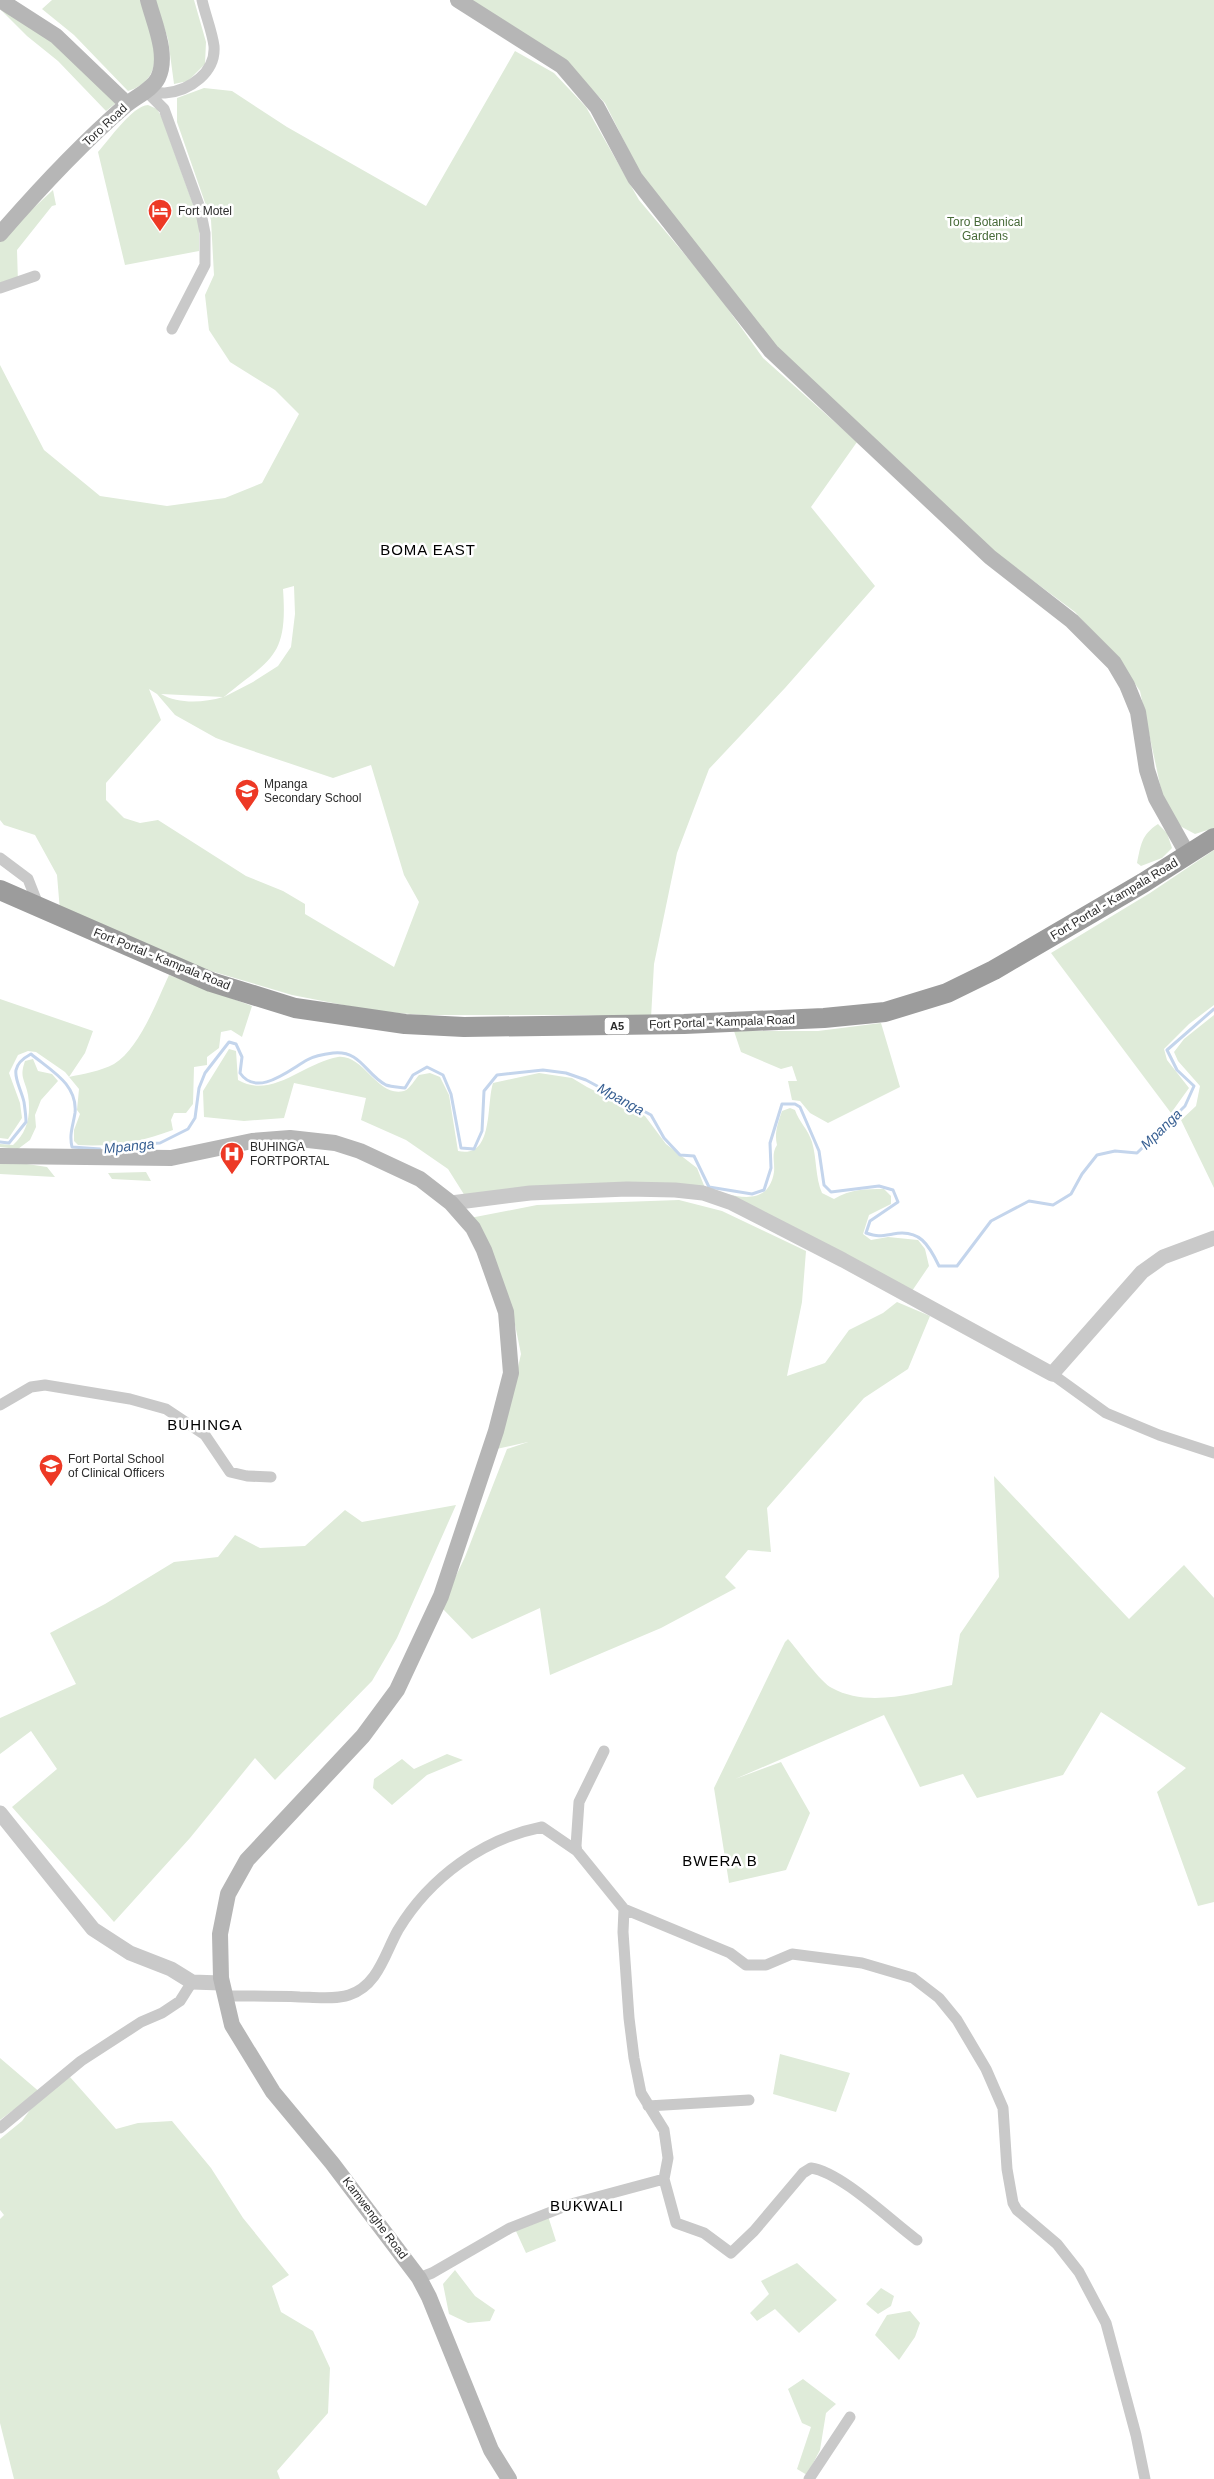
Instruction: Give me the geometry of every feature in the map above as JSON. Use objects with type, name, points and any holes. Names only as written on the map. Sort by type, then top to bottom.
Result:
[{"type":"highway","name":"Fort Portal - Kampala Road","points":[[0,890],[211,982],[295,1008],[405,1024],[464,1027],[684,1024],[824,1018],[885,1012],[947,994],[994,970],[1214,838]]},
{"type":"main road","points":[[0,0],[56,36],[127,104]]},
{"type":"main road","name":"Toro Road","points":[[0,234],[52,175],[127,104],[146,91],[157,80],[161,70],[162,49],[148,0]]},
{"type":"main road","points":[[458,0],[562,66],[597,108],[635,178],[771,351],[990,557],[1072,620],[1114,663],[1127,685],[1138,712],[1148,770],[1156,798],[1188,855]]},
{"type":"main road","name":"Kamwenghe Road","points":[[0,1156],[171,1158],[252,1141],[290,1138],[335,1143],[360,1151],[420,1179],[451,1203],[473,1228],[480,1243],[506,1312],[512,1373],[502,1413],[441,1596],[397,1690],[363,1736],[247,1860],[228,1894],[220,1934],[222,1984],[232,2025],[273,2092],[332,2163],[419,2278],[429,2297],[491,2450],[509,2479]]},
{"type":"street","points":[[146,91],[166,93],[186,86],[199,79],[210,66],[214,46],[202,0]]},
{"type":"street","points":[[146,91],[164,109],[200,208],[205,232],[205,265],[172,329]]},
{"type":"street","points":[[0,288],[35,276]]},
{"type":"street","points":[[0,858],[28,879],[39,907]]},
{"type":"street","points":[[451,1203],[530,1192],[627,1189],[675,1190],[703,1193],[732,1203],[843,1260],[1052,1374],[1106,1413],[1159,1436],[1214,1453]]},
{"type":"street","points":[[1052,1374],[1142,1272],[1163,1257],[1214,1238]]},
{"type":"street","points":[[0,1405],[31,1387],[45,1385],[130,1399],[166,1409],[205,1436],[230,1472],[247,1476],[272,1477]]},
{"type":"street","points":[[577,1851],[579,1802],[604,1751]]},
{"type":"street","points":[[0,1813],[93,1929],[130,1953],[171,1969],[192,1982],[330,1998],[348,1995],[362,1989],[384,1962],[398,1930],[428,1891],[449,1871],[485,1847],[510,1834],[542,1827],[577,1851],[624,1909],[730,1953],[746,1965],[766,1965],[792,1954],[862,1963],[913,1978],[938,1998],[957,2020],[986,2069],[1003,2108],[1007,2169],[1012,2203],[1016,2210],[1058,2244],[1079,2272],[1106,2323],[1136,2435],[1145,2479]]},
{"type":"street","points":[[624,1909],[623,1932],[629,2018],[641,2093],[664,2130],[668,2158],[664,2180],[676,2223],[704,2233],[731,2253],[754,2230],[802,2173],[811,2168],[821,2169],[837,2179],[917,2240]]},
{"type":"street","points":[[0,2128],[81,2061],[141,2022],[180,2001],[192,1982]]},
{"type":"street","points":[[648,2106],[749,2100]]},
{"type":"street","points":[[419,2278],[432,2273],[510,2228],[571,2204],[664,2180]]},
{"type":"street","points":[[810,2479],[850,2417]]},
{"type":"green space","points":[[52,0],[140,0],[149,26],[154,52],[154,64],[150,75],[142,84],[128,91],[74,35],[42,9]]},
{"type":"green space","points":[[155,0],[194,0],[206,42],[205,64],[188,81],[174,84],[168,39]]},
{"type":"green space","name":"Toro Botanical Gardens","points":[[458,0],[1214,0],[1214,828],[1195,834],[1180,826],[1162,794],[1140,691],[1118,659],[1075,612],[996,553],[777,348],[641,175],[605,103],[562,58]]},
{"type":"green space","points":[[0,9],[47,36],[116,103],[106,111],[58,61],[27,36]]},
{"type":"green space","points":[[515,51],[554,73],[586,107],[639,200],[713,288],[763,358],[857,442],[811,507],[875,586],[785,688],[709,769],[677,853],[654,964],[651,1018],[588,1015],[423,1015],[374,1011],[292,995],[187,964],[60,911],[57,875],[35,835],[4,825],[0,820],[0,365],[44,450],[100,496],[167,506],[225,498],[262,483],[299,414],[275,390],[230,362],[209,330],[205,295],[214,275],[211,220],[177,122],[177,98],[204,88],[232,91],[287,127],[426,206]],"holes":[[[294,586],[295,614],[291,647],[278,666],[224,697],[265,664],[273,654],[279,643],[282,630],[284,612],[283,589]],[[149,689],[157,694],[175,715],[216,738],[235,745],[333,778],[371,765],[404,875],[419,902],[394,967],[305,914],[305,904],[283,891],[246,876],[158,820],[140,823],[124,818],[106,800],[106,783],[161,720]],[[161,694],[223,697],[191,701],[175,700]]]},
{"type":"green space","points":[[148,105],[157,109],[162,118],[199,221],[199,251],[125,265],[98,152],[128,117],[135,111]]},
{"type":"green space","points":[[53,190],[56,205],[52,206],[17,250],[18,283],[0,289],[0,239]]},
{"type":"green space","points":[[1158,824],[1167,833],[1172,848],[1162,858],[1141,866],[1137,863],[1145,836]]},
{"type":"green space","points":[[1214,850],[1214,1005],[1189,1024],[1164,1049],[1167,1060],[1189,1088],[1171,1113],[1051,953],[1150,893]]},
{"type":"green space","points":[[169,975],[252,1006],[242,1037],[231,1030],[221,1032],[219,1048],[207,1057],[207,1065],[194,1067],[193,1104],[186,1113],[174,1113],[171,1120],[173,1130],[126,1143],[78,1145],[74,1141],[74,1130],[80,1114],[77,1110],[79,1089],[69,1077],[103,1069],[123,1057],[146,1024]]},
{"type":"green space","points":[[0,999],[93,1031],[85,1053],[69,1077],[65,1072],[36,1052],[28,1051],[18,1055],[9,1073],[20,1103],[22,1118],[8,1139],[0,1138]]},
{"type":"green space","points":[[1214,1015],[1214,1188],[1181,1120],[1196,1106],[1200,1086],[1178,1061],[1174,1052],[1184,1039]]},
{"type":"green space","points":[[881,1023],[900,1087],[828,1123],[810,1113],[800,1101],[792,1100],[788,1081],[797,1081],[792,1066],[781,1069],[741,1052],[734,1031],[818,1031]]},
{"type":"green space","points":[[229,1049],[236,1051],[238,1080],[251,1085],[263,1086],[276,1083],[326,1060],[338,1057],[347,1058],[355,1062],[378,1083],[394,1091],[406,1090],[419,1075],[430,1073],[440,1077],[449,1095],[458,1151],[470,1151],[478,1147],[483,1139],[493,1083],[539,1073],[572,1078],[645,1116],[666,1144],[697,1168],[705,1188],[737,1196],[756,1196],[764,1192],[770,1184],[774,1172],[778,1124],[782,1111],[790,1108],[795,1110],[810,1137],[814,1148],[818,1181],[822,1193],[834,1199],[852,1191],[884,1189],[891,1196],[891,1204],[869,1215],[863,1234],[871,1240],[888,1237],[918,1240],[925,1249],[929,1266],[912,1291],[774,1221],[675,1191],[465,1196],[448,1169],[406,1140],[361,1120],[366,1098],[294,1083],[284,1118],[244,1121],[204,1117],[203,1091]]},
{"type":"green space","points":[[33,1059],[38,1071],[52,1074],[58,1081],[41,1100],[35,1115],[36,1127],[30,1140],[18,1149],[0,1147],[0,1144],[13,1145],[25,1128],[29,1116],[29,1102],[23,1071],[25,1061]]},
{"type":"green space","points":[[0,1160],[47,1167],[55,1177],[0,1174]]},
{"type":"green space","points":[[146,1172],[151,1181],[112,1179],[108,1173]]},
{"type":"green space","points":[[679,1200],[722,1211],[806,1251],[802,1302],[787,1376],[825,1363],[849,1330],[883,1313],[897,1302],[930,1316],[908,1369],[864,1398],[767,1508],[771,1552],[748,1550],[725,1577],[736,1588],[661,1628],[550,1675],[540,1608],[472,1639],[441,1607],[465,1557],[507,1449],[528,1442],[492,1450],[511,1398],[521,1354],[511,1305],[470,1218],[537,1205]]},
{"type":"green space","points":[[994,1476],[1129,1619],[1184,1565],[1214,1598],[1214,1902],[1198,1906],[1157,1792],[1186,1768],[1101,1712],[1063,1775],[977,1798],[963,1774],[920,1787],[884,1715],[735,1779],[781,1762],[810,1813],[786,1870],[729,1883],[714,1788],[785,1642],[788,1639],[827,1685],[846,1694],[876,1698],[892,1697],[952,1685],[960,1634],[999,1577]]},
{"type":"green space","points":[[456,1505],[397,1638],[372,1681],[275,1780],[255,1758],[190,1838],[114,1922],[12,1807],[57,1769],[31,1731],[0,1754],[0,1718],[76,1684],[50,1633],[105,1604],[174,1562],[218,1557],[235,1535],[260,1548],[305,1546],[345,1510],[362,1522]]},
{"type":"green space","points":[[447,1754],[463,1760],[427,1775],[392,1805],[373,1788],[374,1779],[402,1759],[414,1769]]},
{"type":"green space","points":[[780,2054],[850,2073],[836,2112],[773,2094]]},
{"type":"green space","points":[[0,2058],[42,2094],[70,2077],[116,2129],[138,2123],[172,2121],[211,2168],[243,2218],[289,2275],[272,2286],[281,2312],[313,2331],[330,2368],[328,2413],[277,2471],[280,2479],[14,2479],[0,2423],[0,2219],[4,2215],[0,2210],[0,2139],[22,2121],[41,2095],[0,2120]]},
{"type":"green space","points":[[548,2216],[556,2241],[526,2253],[515,2229]]},
{"type":"green space","points":[[797,2263],[837,2300],[799,2333],[775,2309],[757,2321],[750,2313],[769,2294],[761,2281]]},
{"type":"green space","points":[[455,2270],[475,2296],[495,2310],[490,2321],[468,2323],[449,2314],[443,2284]]},
{"type":"green space","points":[[881,2288],[894,2296],[891,2306],[878,2314],[866,2304]]},
{"type":"green space","points":[[910,2311],[920,2323],[915,2337],[899,2360],[875,2335],[887,2315]]},
{"type":"green space","points":[[803,2379],[836,2404],[826,2413],[820,2450],[807,2475],[797,2469],[811,2427],[802,2423],[788,2389]]},
{"type":"waterway","name":"Mpanga","points":[[121,1149],[141,1144],[160,1143],[188,1129],[195,1118],[199,1088],[205,1073],[229,1042],[236,1044],[242,1057],[240,1073],[247,1080],[255,1083],[273,1080],[310,1059],[319,1055],[333,1053],[350,1055],[357,1059],[379,1080],[393,1087],[405,1088],[413,1075],[427,1067],[443,1075],[451,1094],[461,1148],[474,1149],[482,1131],[484,1091],[497,1075],[543,1070],[566,1073],[586,1080],[651,1115],[664,1138],[680,1155],[694,1156],[709,1187],[752,1194],[764,1190],[771,1168],[770,1143],[782,1104],[795,1104],[800,1107],[819,1151],[824,1185],[831,1192],[879,1186],[893,1190],[898,1202],[870,1221],[866,1233],[879,1236],[902,1233],[917,1236],[927,1245],[939,1266],[957,1266],[991,1221],[1029,1201],[1053,1205],[1071,1194],[1082,1174],[1097,1155],[1115,1151],[1137,1153],[1185,1106],[1194,1086],[1177,1070],[1167,1050],[1214,1009]]},
{"type":"waterway","name":"Mpanga","points":[[0,1142],[9,1143],[26,1122],[24,1102],[17,1081],[16,1070],[18,1064],[31,1054],[54,1072],[72,1094],[75,1103],[71,1134],[72,1147],[100,1149]]},
{"type":"place","name":"Fort Motel","points":[[160,232]]},
{"type":"place","name":"Mpanga Secondary School","points":[[247,812]]},
{"type":"place","name":"BUHINGA FORTPORTAL","points":[[232,1175]]},
{"type":"place","name":"Fort Portal School of Clinical Officers","points":[[51,1487]]},
{"type":"district","name":"BOMA EAST","points":[[428,550]]},
{"type":"district","name":"BUHINGA","points":[[205,1425]]},
{"type":"district","name":"BWERA B","points":[[720,1861]]},
{"type":"district","name":"BUKWALI","points":[[587,2206]]}]
